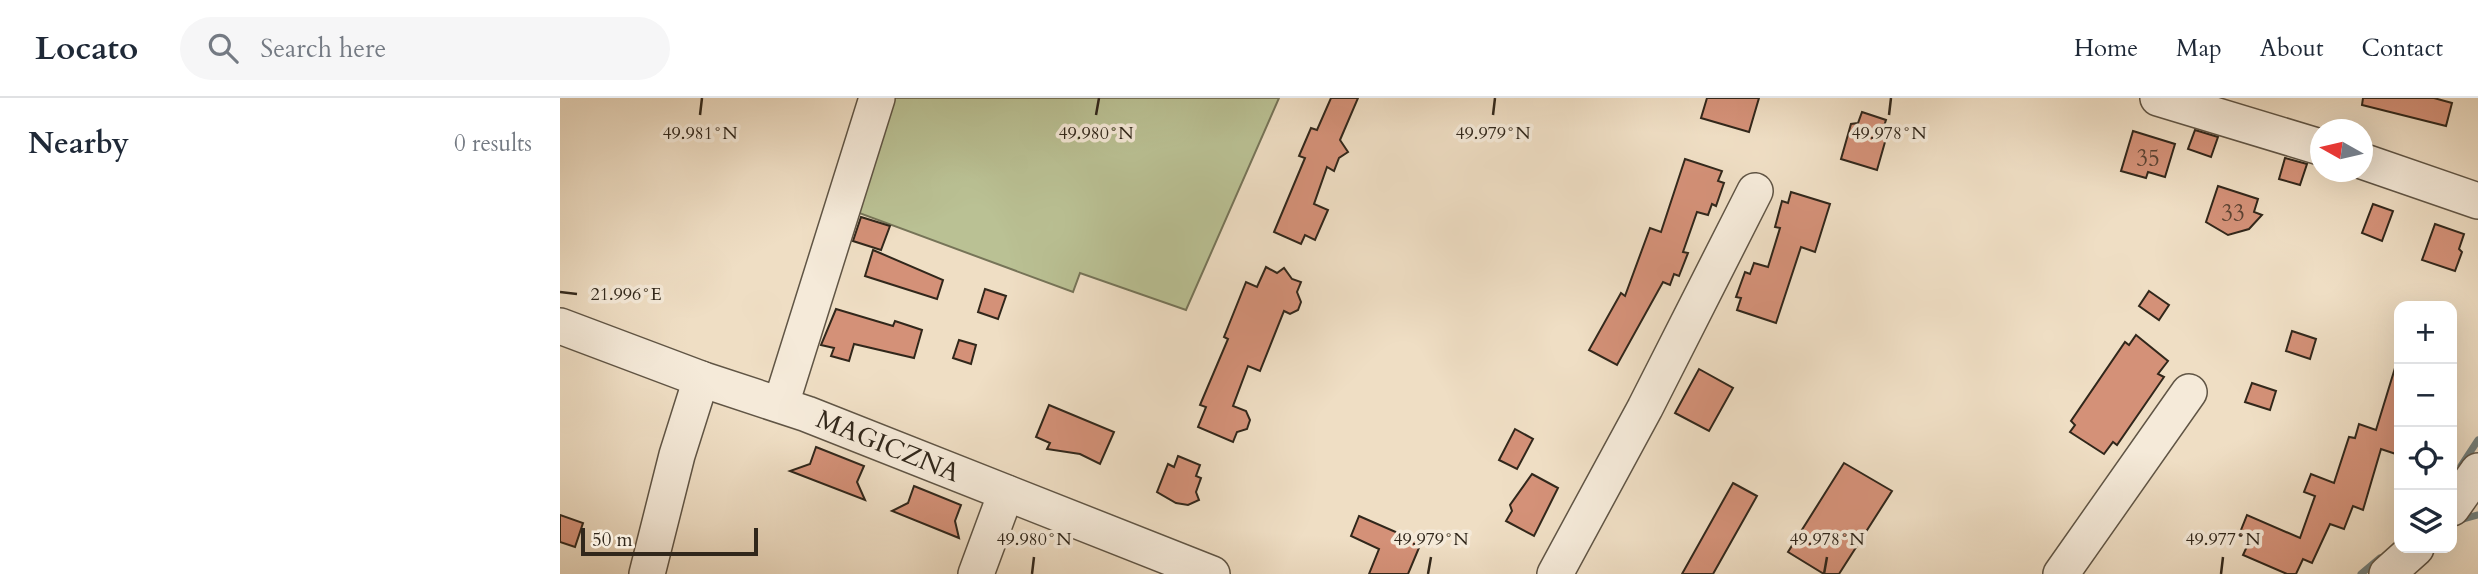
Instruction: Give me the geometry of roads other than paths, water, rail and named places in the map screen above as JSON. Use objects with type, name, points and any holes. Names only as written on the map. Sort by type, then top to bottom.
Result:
[{"type":"street","points":[[781,404],[877,98]]},
{"type":"street","points":[[2158,98],[2310,144]]},
{"type":"street","points":[[2373,165],[2478,201]]},
{"type":"street","points":[[1555,574],[1645,408],[1755,191]]},
{"type":"street","name":"MAGICZNA","points":[[560,326],[701,379],[781,404],[1212,574]]},
{"type":"street","points":[[647,574],[691,406],[701,379]]},
{"type":"street","points":[[2061,574],[2189,391]]},
{"type":"street","points":[[2457,502],[2478,471]]},
{"type":"street","points":[[976,574],[1006,493]]},
{"type":"street","points":[[2387,574],[2410,553]]},
{"type":"waterway","points":[[2461,466],[2478,440]]},
{"type":"waterway","points":[[2459,520],[2478,515]]},
{"type":"waterway","points":[[2361,574],[2380,558]]}]
